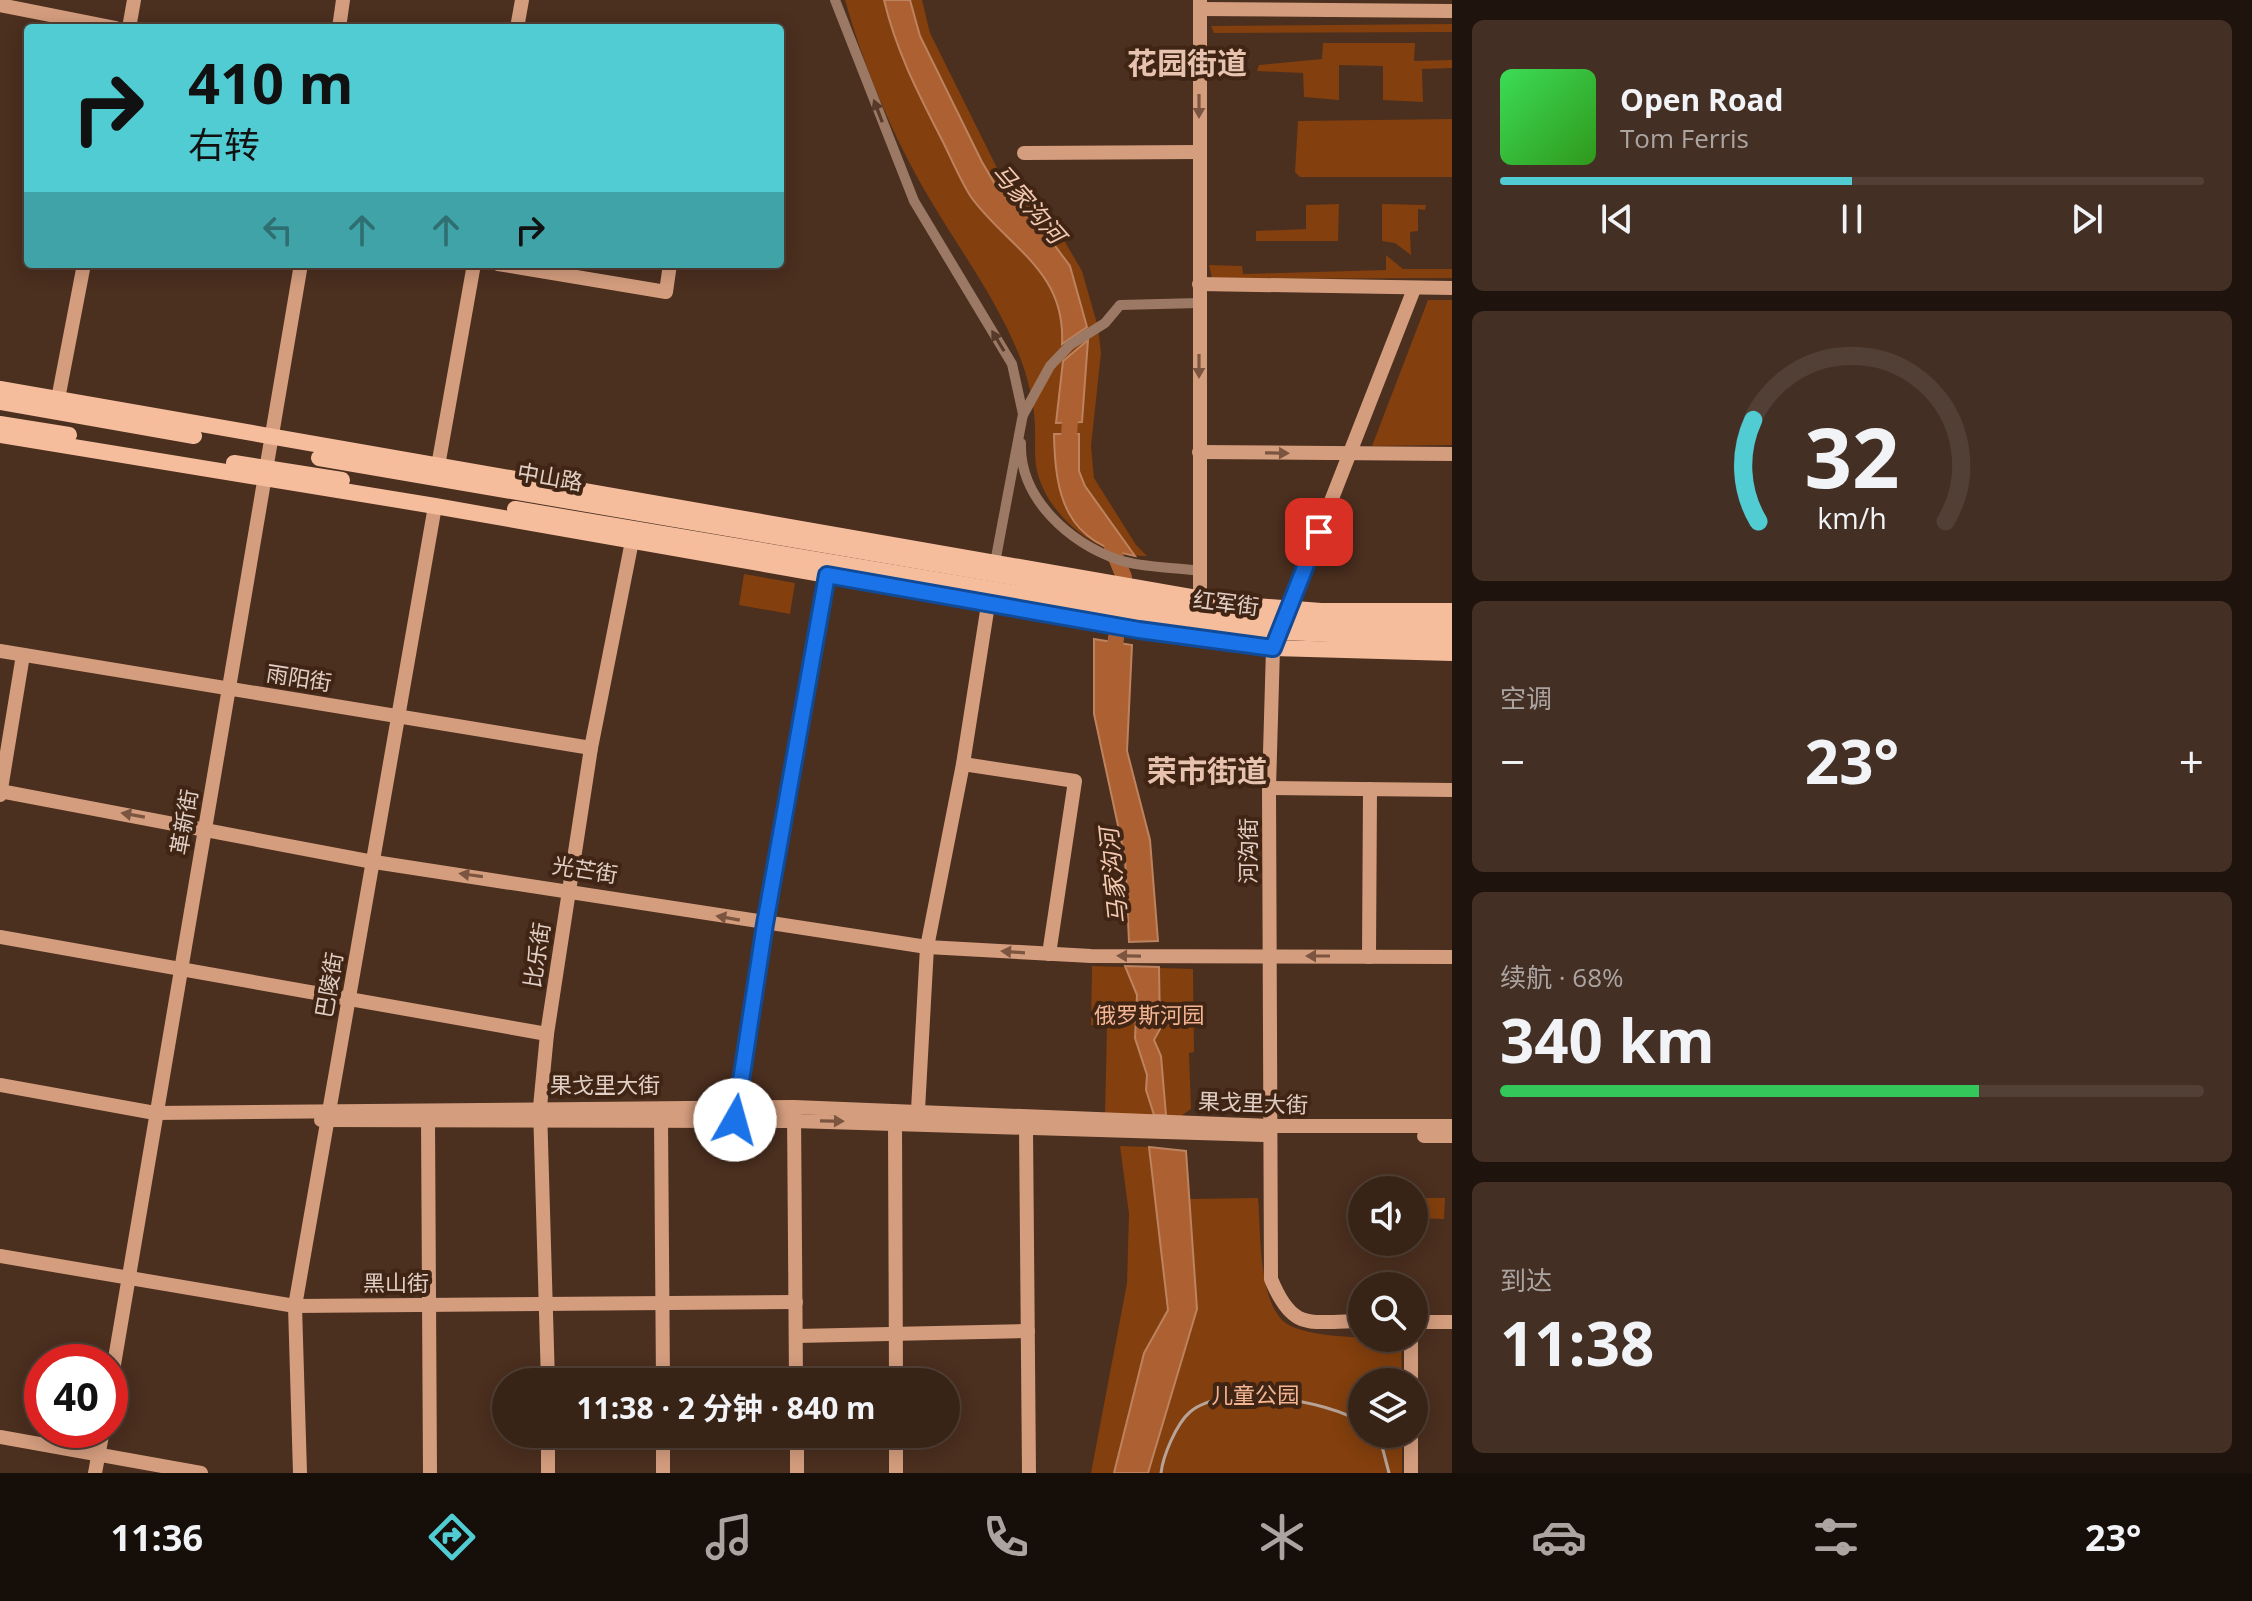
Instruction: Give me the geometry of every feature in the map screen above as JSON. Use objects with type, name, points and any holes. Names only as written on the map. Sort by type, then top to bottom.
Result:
[{"type":"main road","points":[[0,389],[271,444],[438,466],[992,583],[1142,608]]},
{"type":"main road","name":"中山路","points":[[0,402],[271,444],[992,583]]},
{"type":"main road","name":"中山路","points":[[0,424],[266,473],[1092,599]]},
{"type":"main road","points":[[0,435],[266,473],[827,575],[992,583]]},
{"type":"main road","name":"红军街","points":[[1142,608],[1200,598],[1289,609],[1452,611]]},
{"type":"main road","name":"红军街","points":[[1092,599],[1315,635],[1412,631],[1452,624]]},
{"type":"main road","name":"红军街","points":[[1142,608],[1191,635],[1273,648],[1449,644]]},
{"type":"main road","name":"红军街","points":[[1412,631],[1449,644]]},
{"type":"street","points":[[130,24],[134,0]]},
{"type":"street","points":[[340,24],[343,0]]},
{"type":"street","points":[[518,24],[522,0]]},
{"type":"street","points":[[835,0],[914,201],[1012,364],[1023,414],[1021,452],[1029,481],[1040,502],[1060,527],[1084,544],[1121,560],[1200,571]]},
{"type":"street","points":[[1200,598],[1200,4],[1413,6],[1452,11]]},
{"type":"street","points":[[0,5],[96,24]]},
{"type":"street","points":[[1024,153],[1199,152]]},
{"type":"street","points":[[58,399],[83,268]]},
{"type":"street","name":"革新街","points":[[117,1344],[300,268]]},
{"type":"street","points":[[438,466],[473,268]]},
{"type":"street","points":[[522,268],[666,292],[669,268]]},
{"type":"street","points":[[1199,284],[1452,288]]},
{"type":"street","name":"河沟街","points":[[1348,1321],[1303,1321],[1283,1307],[1271,1279],[1269,788],[1273,648],[1414,289]]},
{"type":"street","points":[[918,1110],[927,947],[963,764],[1023,414],[1041,380],[1070,345],[1098,327],[1120,305],[1199,303]]},
{"type":"street","points":[[1199,452],[1452,454]]},
{"type":"street","name":"巴陵街","points":[[300,1473],[295,1306],[435,506]]},
{"type":"street","name":"比乐街","points":[[548,1368],[540,1113],[547,1034],[591,748],[632,541]]},
{"type":"street","points":[[736,1113],[765,924],[827,575]]},
{"type":"street","name":"雨阳街","points":[[0,651],[591,748]]},
{"type":"street","points":[[0,792],[23,655]]},
{"type":"street","points":[[963,764],[1075,781],[1049,954]]},
{"type":"street","points":[[1269,788],[1452,790]]},
{"type":"street","points":[[1369,957],[1370,789]]},
{"type":"street","name":"光芒街","points":[[0,792],[373,861],[927,947],[1091,956],[1452,957]]},
{"type":"street","points":[[0,937],[547,1034]]},
{"type":"street","name":"果戈里大街","points":[[0,1085],[155,1117]]},
{"type":"street","name":"果戈里大街","points":[[0,1094],[155,1117],[794,1114],[918,1110],[1108,1125],[1452,1136]]},
{"type":"street","name":"果戈里大街","points":[[328,1115],[428,1120],[540,1113],[661,1119],[736,1113]]},
{"type":"street","points":[[794,1114],[796,1368]]},
{"type":"street","name":"果戈里大街","points":[[794,1114],[895,1123],[1026,1128],[1108,1125]]},
{"type":"street","points":[[661,1119],[663,1368]]},
{"type":"street","points":[[428,1120],[430,1473]]},
{"type":"street","points":[[895,1123],[896,1368]]},
{"type":"street","name":"果戈里大街","points":[[1271,1131],[1452,1126]]},
{"type":"street","points":[[1026,1128],[1029,1473]]},
{"type":"street","name":"黑山街","points":[[0,1256],[295,1306],[796,1302]]},
{"type":"street","points":[[1428,1322],[1452,1322]]},
{"type":"street","points":[[796,1336],[1028,1331]]},
{"type":"street","points":[[0,1437],[201,1473]]},
{"type":"street","points":[[95,1473],[100,1448]]},
{"type":"street","points":[[548,1448],[548,1473]]},
{"type":"street","points":[[663,1448],[663,1473]]},
{"type":"street","points":[[797,1448],[797,1473]]},
{"type":"street","points":[[896,1448],[896,1473]]},
{"type":"street","points":[[1411,1448],[1411,1473]]},
{"type":"green space","points":[[845,0],[922,0],[930,33],[999,172],[1065,242],[1082,271],[1098,327],[1101,353],[1091,446],[1094,478],[1136,545],[1147,556],[1118,552],[1092,541],[1069,523],[1050,501],[1036,467],[1033,407],[1027,379],[1012,338],[928,196],[891,125],[870,75]]},
{"type":"green space","points":[[1452,24],[1452,32],[1214,33],[1211,26]]},
{"type":"green space","points":[[1323,43],[1415,43],[1414,61],[1452,60],[1452,68],[1422,69],[1423,102],[1383,100],[1383,66],[1339,65],[1339,100],[1304,97],[1303,73],[1257,71],[1259,65],[1322,59]]},
{"type":"green space","points":[[1452,119],[1452,177],[1300,177],[1295,172],[1298,121]]},
{"type":"green space","points":[[1339,204],[1338,241],[1256,241],[1256,231],[1306,229],[1306,205]]},
{"type":"green space","points":[[1382,204],[1426,205],[1425,210],[1418,209],[1418,231],[1410,232],[1411,255],[1395,243],[1382,241]]},
{"type":"green space","points":[[1386,255],[1403,269],[1452,269],[1452,278],[1212,279],[1209,265],[1242,266],[1243,274],[1386,270]]},
{"type":"green space","points":[[1428,300],[1452,300],[1452,445],[1372,446]]},
{"type":"green space","points":[[744,574],[795,583],[790,614],[739,605]]},
{"type":"green space","name":"俄罗斯河园","points":[[1092,966],[1193,969],[1194,1052],[1189,1053],[1191,1109],[1181,1116],[1105,1114],[1107,1026],[1091,1025]]},
{"type":"green space","points":[[1120,1146],[1149,1147],[1169,1310],[1144,1353],[1114,1473],[1091,1473],[1127,1283],[1129,1214]]},
{"type":"green space","name":"儿童公园","points":[[1258,1198],[1265,1279],[1274,1309],[1282,1320],[1305,1331],[1348,1336],[1348,1352],[1401,1352],[1402,1368],[1348,1368],[1348,1448],[1402,1448],[1402,1473],[1148,1473],[1197,1309],[1189,1199]]},
{"type":"green space","points":[[1428,1198],[1445,1198],[1444,1219],[1428,1218]]},
{"type":"shaded area","points":[[884,0],[910,0],[920,36],[995,184],[1044,231],[1070,266],[1087,327],[1062,344],[1061,318],[1055,297],[1032,262],[971,197],[909,72]]},
{"type":"shaded area","points":[[1088,340],[1082,422],[1056,423],[1063,361]]},
{"type":"shaded area","points":[[1054,434],[1079,434],[1079,471],[1085,486],[1135,556],[1112,550],[1093,540],[1079,528],[1069,513],[1057,477]]},
{"type":"shaded area","points":[[1094,639],[1132,645],[1127,751],[1150,840],[1158,941],[1129,942],[1125,858],[1094,714]]},
{"type":"shaded area","points":[[1125,966],[1159,967],[1160,1029],[1154,1040],[1161,1056],[1166,1115],[1154,1115],[1146,1090],[1147,1075],[1135,1038],[1137,995]]},
{"type":"shaded area","points":[[1149,1147],[1186,1151],[1197,1309],[1148,1473],[1114,1473],[1144,1353],[1168,1310]]},
{"type":"waterway","name":"马家沟河","points":[[1068,455],[1071,402]]},
{"type":"waterway","name":"马家沟河","points":[[1112,548],[1124,577],[1113,661]]},
{"type":"railway","points":[[1161,1473],[1167,1449],[1180,1424],[1190,1412],[1205,1403],[1226,1398],[1276,1398],[1348,1416]]},
{"type":"railway","points":[[1382,1448],[1389,1473]]},
{"type":"district","name":"花园街道","points":[[1187,64]]},
{"type":"district","name":"荣市街道","points":[[1207,772]]},
{"type":"route","points":[[735,1120],[765,924],[827,575],[1139,630],[1273,648],[1319,532]]}]
